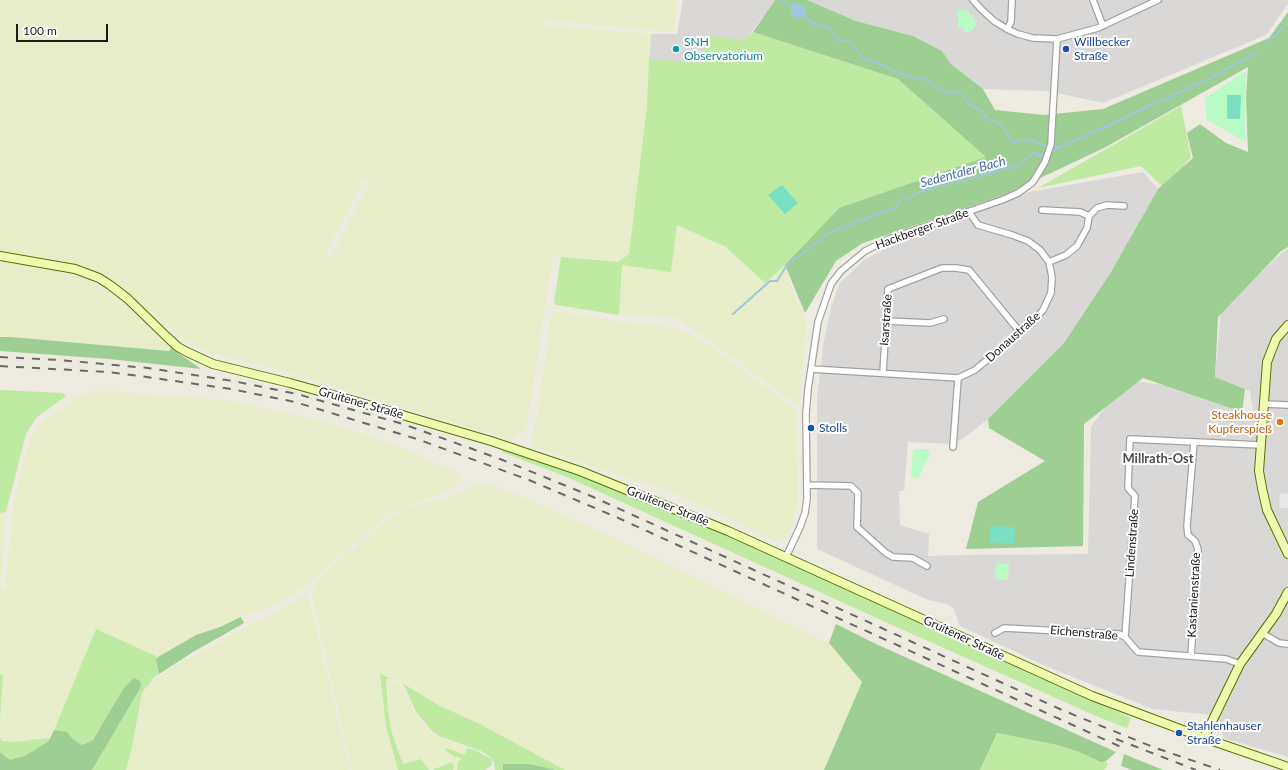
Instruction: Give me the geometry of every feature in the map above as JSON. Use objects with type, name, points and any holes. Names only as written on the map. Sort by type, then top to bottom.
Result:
[{"type":"main road","name":"Gruitener Straße","points":[[0,256],[49,264],[88,273],[110,285],[172,342],[187,352],[213,364],[290,383],[498,443],[617,485],[703,520],[1074,688],[1130,711],[1288,767]]},
{"type":"main road","points":[[1288,325],[1276,339],[1267,362],[1259,470],[1267,510],[1288,554]]},
{"type":"main road","points":[[1204,738],[1240,664],[1285,600],[1288,592]]},
{"type":"street","points":[[973,0],[980,9],[994,21],[1007,29],[1033,38],[1056,39],[1103,26],[1158,0]]},
{"type":"street","points":[[1007,29],[1011,22],[1012,0]]},
{"type":"street","points":[[1092,0],[1103,26]]},
{"type":"street","name":"Hackberger Straße","points":[[786,557],[805,513],[807,484],[806,414],[811,368],[818,322],[831,284],[841,271],[865,250],[889,239],[1002,200],[1018,193],[1032,183],[1045,162],[1051,144],[1056,39]]},
{"type":"street","points":[[968,212],[978,225],[1012,234],[1028,241],[1040,250],[1049,262],[1066,255],[1077,246],[1087,228],[1089,216],[1097,208],[1107,204],[1124,206]]},
{"type":"street","points":[[1042,210],[1080,212],[1089,216]]},
{"type":"street","name":"Donaustraße","points":[[811,368],[958,378],[975,370],[1031,323],[1043,310],[1050,293],[1052,277],[1049,262]]},
{"type":"street","name":"Isarstraße","points":[[883,373],[888,289],[942,268],[969,270],[1020,332]]},
{"type":"street","points":[[886,321],[930,323],[944,319]]},
{"type":"street","points":[[953,447],[958,378]]},
{"type":"street","points":[[1264,404],[1288,405]]},
{"type":"street","name":"Lindenstraße","points":[[1125,637],[1135,496],[1128,488],[1130,438],[1261,445]]},
{"type":"street","name":"Kastanienstraße","points":[[1191,656],[1198,548],[1195,541],[1188,535],[1187,526],[1194,442]]},
{"type":"street","points":[[807,484],[851,486],[858,493],[857,527],[886,553],[893,557],[913,558],[927,566]]},
{"type":"street","name":"Eichenstraße","points":[[995,633],[1004,628],[1119,634],[1125,637],[1138,652],[1226,659],[1240,664]]},
{"type":"street","points":[[1262,633],[1279,643],[1288,644]]},
{"type":"shaded area","points":[[683,0],[775,0],[746,40],[704,63],[649,59],[651,34],[677,34]]},
{"type":"shaded area","points":[[807,0],[1288,0],[1288,4],[1266,35],[1103,103],[1047,91],[983,89],[951,64],[942,51],[913,36],[856,21]]},
{"type":"shaded area","points":[[1143,172],[1158,189],[1111,272],[1064,343],[988,419],[964,438],[950,444],[908,442],[904,491],[899,491],[900,525],[929,534],[928,556],[1088,554],[1091,427],[1106,406],[1135,381],[1184,388],[1254,417],[1250,391],[1215,377],[1221,311],[1281,253],[1288,249],[1288,757],[1224,738],[1220,721],[1211,715],[1153,709],[1050,668],[960,626],[953,608],[947,604],[928,600],[817,549],[817,399],[823,346],[831,307],[840,283],[864,260],[880,251],[1029,192]]},
{"type":"shaded area","points":[[1280,493],[1288,494],[1288,508],[1279,508]]},
{"type":"green space","points":[[0,0],[677,0],[673,32],[545,20],[542,25],[651,34],[647,106],[629,254],[618,262],[553,256],[526,429],[512,440],[284,371],[207,352],[183,339],[109,277],[92,270],[60,261],[0,251]],"holes":[[[364,179],[370,181],[331,257],[325,254]]]},
{"type":"green space","points":[[775,0],[807,0],[856,21],[913,36],[942,51],[951,64],[983,89],[995,110],[1044,115],[1103,109],[1269,38],[1288,12],[1288,247],[1281,251],[1218,317],[1215,377],[1245,389],[1242,412],[1143,378],[1084,424],[1083,546],[966,549],[978,502],[1045,461],[989,428],[988,419],[1064,343],[1111,272],[1158,189],[1193,158],[1187,133],[1200,124],[1226,143],[1248,152],[1246,97],[1248,67],[1104,148],[1004,195],[863,243],[836,261],[805,313],[785,265],[839,208],[986,157],[898,79],[753,32]]},
{"type":"green space","points":[[958,10],[966,10],[977,22],[973,30],[964,32],[964,28],[958,28]]},
{"type":"green space","points":[[753,32],[898,79],[987,157],[839,208],[785,265],[765,283],[726,247],[677,225],[671,272],[622,265],[619,315],[556,305],[554,302],[561,257],[618,262],[629,254],[647,106],[649,59],[704,63],[705,36],[745,40]]},
{"type":"green space","points":[[1246,71],[1246,142],[1207,120],[1205,98]]},
{"type":"green space","points":[[1227,95],[1241,95],[1240,119],[1227,119]]},
{"type":"green space","points":[[1181,106],[1191,157],[1164,188],[1141,166],[1038,188]]},
{"type":"green space","points":[[782,185],[798,203],[785,214],[768,195]]},
{"type":"green space","points":[[676,225],[726,247],[765,283],[783,267],[807,324],[798,405],[678,318],[619,315],[622,265]]},
{"type":"green space","points":[[0,260],[82,276],[124,302],[171,348],[169,351],[0,337]]},
{"type":"green space","points":[[556,311],[622,322],[677,328],[713,348],[793,408],[796,416],[798,500],[786,538],[776,541],[672,492],[530,446],[538,410],[551,318]]},
{"type":"green space","points":[[0,337],[169,351],[171,348],[201,369],[109,359],[0,351]]},
{"type":"green space","points":[[0,390],[63,393],[66,396],[37,417],[26,434],[6,512],[0,513]]},
{"type":"green space","points":[[95,391],[114,391],[169,397],[225,400],[304,417],[340,426],[374,437],[446,467],[461,475],[462,478],[442,494],[398,509],[382,519],[318,575],[296,592],[278,603],[241,617],[178,645],[158,657],[96,629],[50,738],[12,742],[2,741],[0,738],[3,676],[0,674],[0,588],[5,590],[14,502],[27,449],[35,431],[43,422],[79,396]]},
{"type":"green space","points":[[502,448],[574,473],[692,518],[1131,718],[1127,728],[1103,719],[883,621],[567,477],[502,452]]},
{"type":"green space","points":[[913,449],[928,449],[930,454],[918,479],[911,477]]},
{"type":"green space","points":[[490,485],[514,493],[607,535],[829,643],[862,682],[824,770],[565,770],[478,723],[440,706],[395,678],[381,674],[392,752],[398,770],[352,770],[313,601],[314,584],[320,577],[384,522],[399,512],[410,507],[448,498],[473,486]]},
{"type":"green space","points":[[6,512],[0,588],[0,513]]},
{"type":"green space","points":[[990,526],[1015,527],[1014,544],[989,542]]},
{"type":"green space","points":[[996,563],[1009,564],[1008,580],[995,579]]},
{"type":"green space","points":[[307,594],[350,770],[126,770],[132,747],[142,692],[152,681],[172,668]]},
{"type":"green space","points":[[241,617],[244,623],[193,652],[159,674],[156,660],[158,657],[196,635],[220,627]]},
{"type":"green space","points":[[836,624],[876,644],[1116,752],[1106,761],[1101,762],[1079,752],[1057,745],[997,733],[980,770],[824,770],[862,682],[829,643]]},
{"type":"green space","points":[[96,629],[158,657],[156,660],[159,674],[150,680],[152,681],[142,692],[132,747],[126,770],[92,770],[141,687],[123,689],[93,740],[82,745],[73,739],[67,732],[54,730]]},
{"type":"green space","points":[[0,674],[3,676],[0,719]]},
{"type":"green space","points":[[380,674],[395,680],[388,678],[386,680],[388,713],[392,733],[403,764],[421,759],[429,770],[398,770],[386,726]]},
{"type":"green space","points":[[134,678],[140,681],[141,687],[92,770],[0,770],[0,752],[10,760],[24,756],[49,741],[54,730],[67,732],[73,739],[82,745],[93,740],[123,689]]},
{"type":"green space","points":[[388,678],[401,685],[405,690],[414,713],[431,734],[467,748],[464,770],[453,770],[454,766],[452,762],[429,770],[420,759],[404,764],[392,733],[388,713],[386,680]]},
{"type":"green space","points":[[402,683],[440,706],[478,723],[565,770],[556,770],[530,764],[504,764],[504,770],[495,770],[494,762],[490,757],[481,751],[439,736],[433,732],[416,712]]},
{"type":"green space","points":[[997,733],[1056,745],[1079,752],[1101,762],[1106,761],[1108,765],[1104,770],[980,770]]},
{"type":"green space","points":[[0,738],[2,741],[12,742],[50,738],[49,741],[24,756],[10,760],[0,752]]},
{"type":"green space","points":[[446,748],[465,755],[467,748],[475,750],[492,760],[492,765],[485,770],[457,770],[458,762],[461,760],[460,757],[455,757],[445,750]]},
{"type":"green space","points":[[1124,754],[1163,770],[1132,770],[1121,766]]},
{"type":"green space","points":[[452,762],[454,766],[453,770],[432,770]]},
{"type":"green space","points":[[503,764],[530,764],[556,770],[503,770]]},
{"type":"water","points":[[794,2],[805,7],[806,10],[803,16],[799,19],[792,16],[790,9]]},
{"type":"waterway","points":[[781,0],[792,7]]},
{"type":"waterway","points":[[803,12],[811,23],[830,28],[839,42],[846,40],[853,45],[862,57],[916,79],[922,77],[948,94],[953,91],[962,95],[969,104],[980,110],[989,120],[1000,124],[1014,143],[1022,140],[1035,141],[1043,145],[1059,147]]},
{"type":"waterway","name":"Sedentaler Bach","points":[[1267,42],[1288,23]]},
{"type":"waterway","name":"Sedentaler Bach","points":[[1050,152],[1208,79],[1258,52]]},
{"type":"waterway","name":"Sedentaler Bach","points":[[733,314],[770,281],[777,281],[787,265],[831,232],[896,207],[902,199],[911,198],[919,192],[1018,166],[1033,153],[1040,156],[1046,154]]},
{"type":"railway","points":[[0,357],[59,360],[148,368],[233,381],[297,394],[403,424],[500,459],[591,496],[1062,710],[1153,747],[1220,770]]},
{"type":"railway","points":[[0,366],[107,372],[231,389],[295,402],[417,439],[529,480],[616,517],[1121,747]]},
{"type":"railway","points":[[1116,739],[1196,770]]},
{"type":"place","name":"SNH Observatorium","points":[[676,49]]},
{"type":"place","name":"Willbecker Straße","points":[[1066,49]]},
{"type":"place","name":"Steakhouse Kupferspieß","points":[[1280,422]]},
{"type":"place","name":"Stolls","points":[[811,428]]},
{"type":"place","name":"Stahlenhauser Straße","points":[[1179,733]]},
{"type":"district","name":"Millrath-Ost","points":[[1158,459]]}]
